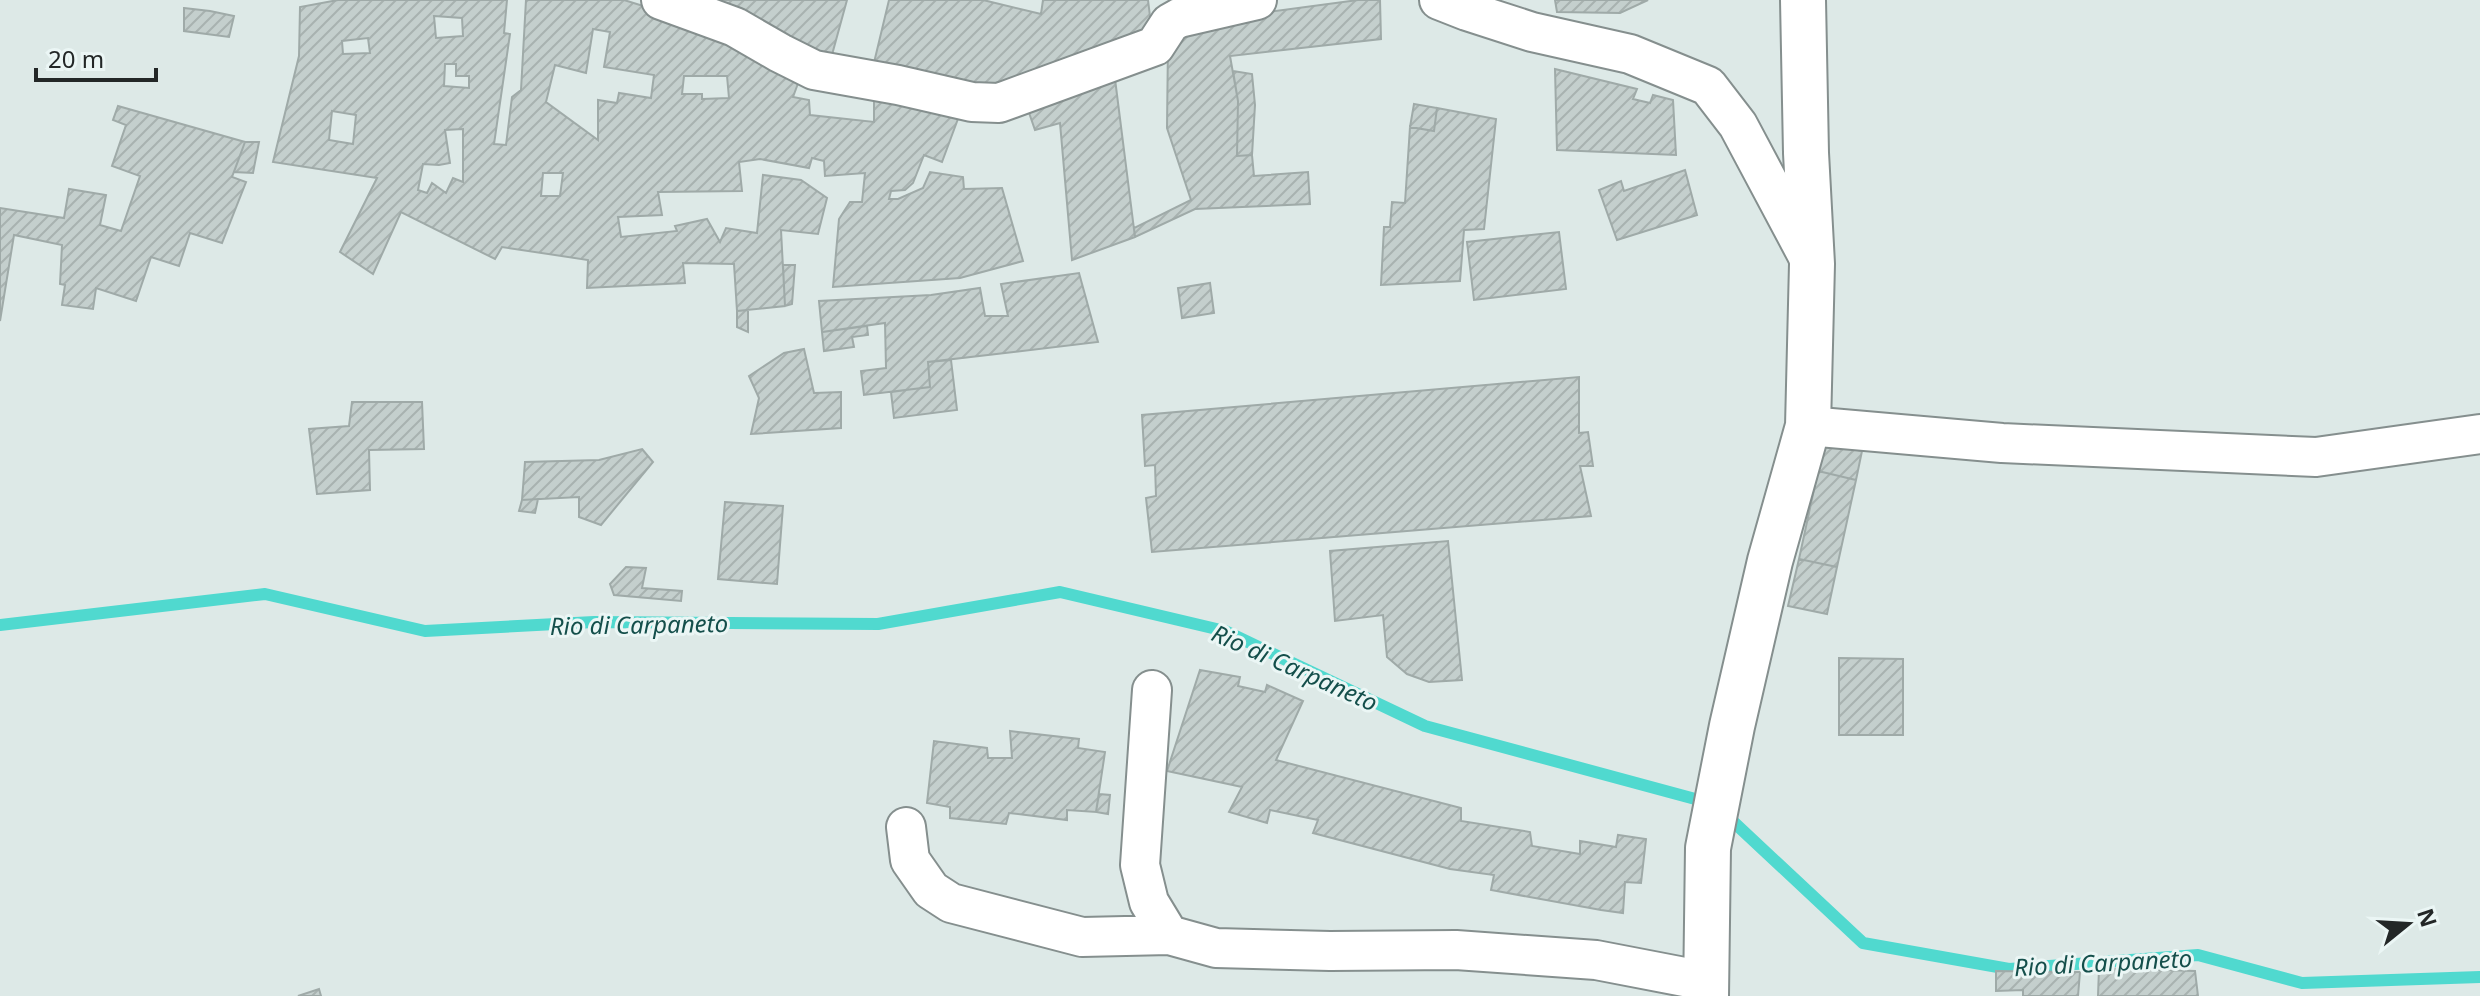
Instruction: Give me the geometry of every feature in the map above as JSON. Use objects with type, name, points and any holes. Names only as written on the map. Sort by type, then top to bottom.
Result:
[{"type":"main road","points":[[1706,988],[1708,848],[1770,561],[1808,426],[1812,264],[1803,0]]},
{"type":"street","points":[[661,0],[735,27],[814,70],[972,102],[999,103],[1155,46],[1170,23],[1179,18],[1257,0]]},
{"type":"street","points":[[1439,0],[1532,32],[1630,54],[1708,86],[1738,125],[1812,264]]},
{"type":"street","points":[[1808,426],[2002,443],[2316,457],[2480,434]]},
{"type":"street","points":[[1152,690],[1140,865],[1149,902],[1169,935]]},
{"type":"street","points":[[906,827],[910,860],[931,890],[951,903],[1082,937],[1169,935],[1216,948],[1456,950],[1596,960],[1706,988]]},
{"type":"building","points":[[338,0],[507,0],[504,33],[510,34],[494,144],[506,145],[512,97],[521,90],[526,0],[624,0],[730,33],[800,78],[793,97],[809,100],[810,115],[874,122],[874,91],[962,108],[942,162],[924,155],[913,183],[905,190],[891,191],[889,199],[898,199],[923,188],[930,172],[963,177],[964,189],[1002,188],[1023,261],[960,278],[833,287],[839,219],[850,202],[862,202],[865,173],[825,176],[824,161],[812,158],[809,168],[760,159],[739,162],[742,191],[658,192],[662,215],[618,217],[621,237],[677,231],[675,226],[707,219],[720,242],[726,228],[757,233],[763,175],[801,180],[827,198],[818,234],[781,230],[785,306],[737,311],[734,264],[683,263],[685,283],[587,288],[588,260],[502,247],[495,259],[401,212],[373,274],[340,252],[377,178],[273,162],[299,56],[300,7]],"holes":[[[434,16],[462,18],[463,36],[436,38]],[[593,29],[610,32],[604,67],[654,75],[651,98],[619,93],[617,103],[598,100],[598,140],[546,102],[555,65],[586,73]],[[368,38],[370,53],[343,54],[342,41]],[[445,64],[456,64],[456,76],[469,76],[469,88],[444,86]],[[684,76],[727,76],[729,98],[702,99],[702,94],[682,94]],[[332,111],[356,115],[353,144],[329,140]],[[463,129],[463,182],[453,178],[446,193],[432,183],[427,193],[418,190],[423,164],[450,163],[445,130]],[[543,173],[563,173],[560,196],[541,196]]]},
{"type":"building","points":[[690,0],[847,0],[830,62]]},
{"type":"building","points":[[889,0],[983,0],[1041,14],[1043,0],[1148,0],[1153,41],[991,93],[872,71]]},
{"type":"building","points":[[1358,0],[1380,0],[1381,39],[1230,56],[1238,101],[1237,156],[1252,155],[1254,176],[1308,172],[1310,204],[1195,209],[1135,237],[1134,228],[1191,200],[1167,128],[1168,42],[1201,21]]},
{"type":"building","points":[[1555,0],[1648,0],[1620,13],[1557,12]]},
{"type":"building","points":[[184,8],[234,16],[229,37],[184,31]]},
{"type":"building","points":[[1555,69],[1637,89],[1633,99],[1650,103],[1653,95],[1673,100],[1676,155],[1557,150]]},
{"type":"building","points":[[1233,71],[1252,74],[1255,105],[1252,155],[1237,156],[1238,101]]},
{"type":"building","points":[[1115,79],[1135,237],[1072,260],[1060,123],[1035,130],[1026,104]]},
{"type":"building","points":[[1414,104],[1437,108],[1434,131],[1410,127]]},
{"type":"building","points":[[118,106],[245,142],[232,177],[246,182],[222,243],[190,233],[179,266],[151,257],[136,301],[96,288],[93,309],[62,305],[65,285],[60,284],[62,245],[14,235],[0,321],[0,208],[64,218],[69,189],[106,195],[100,225],[121,231],[140,176],[112,166],[126,125],[113,120]]},
{"type":"building","points":[[1437,108],[1496,119],[1484,229],[1464,230],[1460,281],[1381,285],[1384,227],[1390,227],[1392,202],[1405,203],[1410,127],[1434,131]]},
{"type":"building","points":[[245,142],[259,142],[253,173],[234,172]]},
{"type":"building","points":[[1685,170],[1697,215],[1617,240],[1599,190],[1621,181],[1624,191]]},
{"type":"building","points":[[1559,232],[1566,289],[1474,300],[1467,242]]},
{"type":"building","points":[[783,265],[795,265],[792,304],[785,306]]},
{"type":"building","points":[[1079,273],[1098,342],[928,362],[930,387],[864,395],[861,371],[886,368],[885,323],[822,332],[819,301],[931,295],[980,288],[985,316],[1008,316],[1001,284]]},
{"type":"building","points":[[1210,283],[1214,313],[1182,318],[1178,288]]},
{"type":"building","points":[[748,310],[748,332],[737,327],[737,311]]},
{"type":"building","points":[[867,326],[868,335],[852,337],[854,347],[824,351],[822,332]]},
{"type":"building","points":[[804,349],[814,393],[841,392],[841,428],[751,434],[759,398],[749,376],[784,353]]},
{"type":"building","points":[[951,360],[957,410],[894,418],[891,392],[930,387],[928,362]]},
{"type":"building","points":[[1579,377],[1579,433],[1588,432],[1593,466],[1580,466],[1591,516],[1152,552],[1146,498],[1156,496],[1155,465],[1145,466],[1142,415]]},
{"type":"building","points":[[352,402],[422,402],[424,449],[369,450],[370,490],[317,494],[309,429],[349,426]]},
{"type":"building","points":[[1824,443],[1862,451],[1856,480],[1818,471]]},
{"type":"building","points":[[642,449],[653,462],[601,525],[579,517],[579,497],[522,500],[525,462],[599,460]]},
{"type":"building","points":[[1818,471],[1856,480],[1837,567],[1799,559]]},
{"type":"building","points":[[538,499],[535,513],[519,511],[522,500]]},
{"type":"building","points":[[725,502],[783,506],[777,584],[718,579]]},
{"type":"building","points":[[1448,541],[1462,680],[1429,682],[1407,674],[1387,657],[1383,615],[1335,621],[1330,551]]},
{"type":"building","points":[[1799,559],[1837,567],[1827,614],[1788,606]]},
{"type":"building","points":[[626,567],[646,568],[642,588],[682,591],[681,601],[614,595],[610,584]]},
{"type":"building","points":[[1839,658],[1903,659],[1903,735],[1839,735]]},
{"type":"building","points":[[1200,670],[1240,677],[1238,686],[1265,692],[1267,685],[1303,701],[1276,760],[1461,808],[1461,821],[1530,832],[1532,846],[1580,854],[1580,841],[1616,847],[1618,835],[1646,839],[1641,883],[1625,882],[1623,913],[1601,910],[1491,890],[1494,875],[1450,869],[1313,833],[1318,820],[1270,810],[1267,823],[1229,812],[1242,787],[1167,771]]},
{"type":"building","points":[[1010,731],[1079,739],[1078,748],[1105,752],[1096,812],[1067,810],[1067,820],[1009,813],[1006,824],[950,818],[950,807],[927,803],[934,741],[987,748],[988,758],[1012,758]]},
{"type":"building","points":[[1099,794],[1110,795],[1108,814],[1096,812]]},
{"type":"building","points":[[2099,968],[2195,971],[2198,996],[2098,996]]},
{"type":"building","points":[[1996,971],[2080,972],[2078,996],[2023,996],[2023,990],[1996,991]]},
{"type":"building","points":[[319,989],[321,996],[298,996]]},
{"type":"waterway","name":"Rio di Carpaneto","points":[[0,625],[265,594],[425,631],[594,622],[878,624],[1060,592],[1225,631],[1425,726],[1710,803]]},
{"type":"waterway","name":"Rio di Carpaneto","points":[[1725,814],[1863,943],[2009,969],[2198,955],[2302,983],[2480,977]]}]
